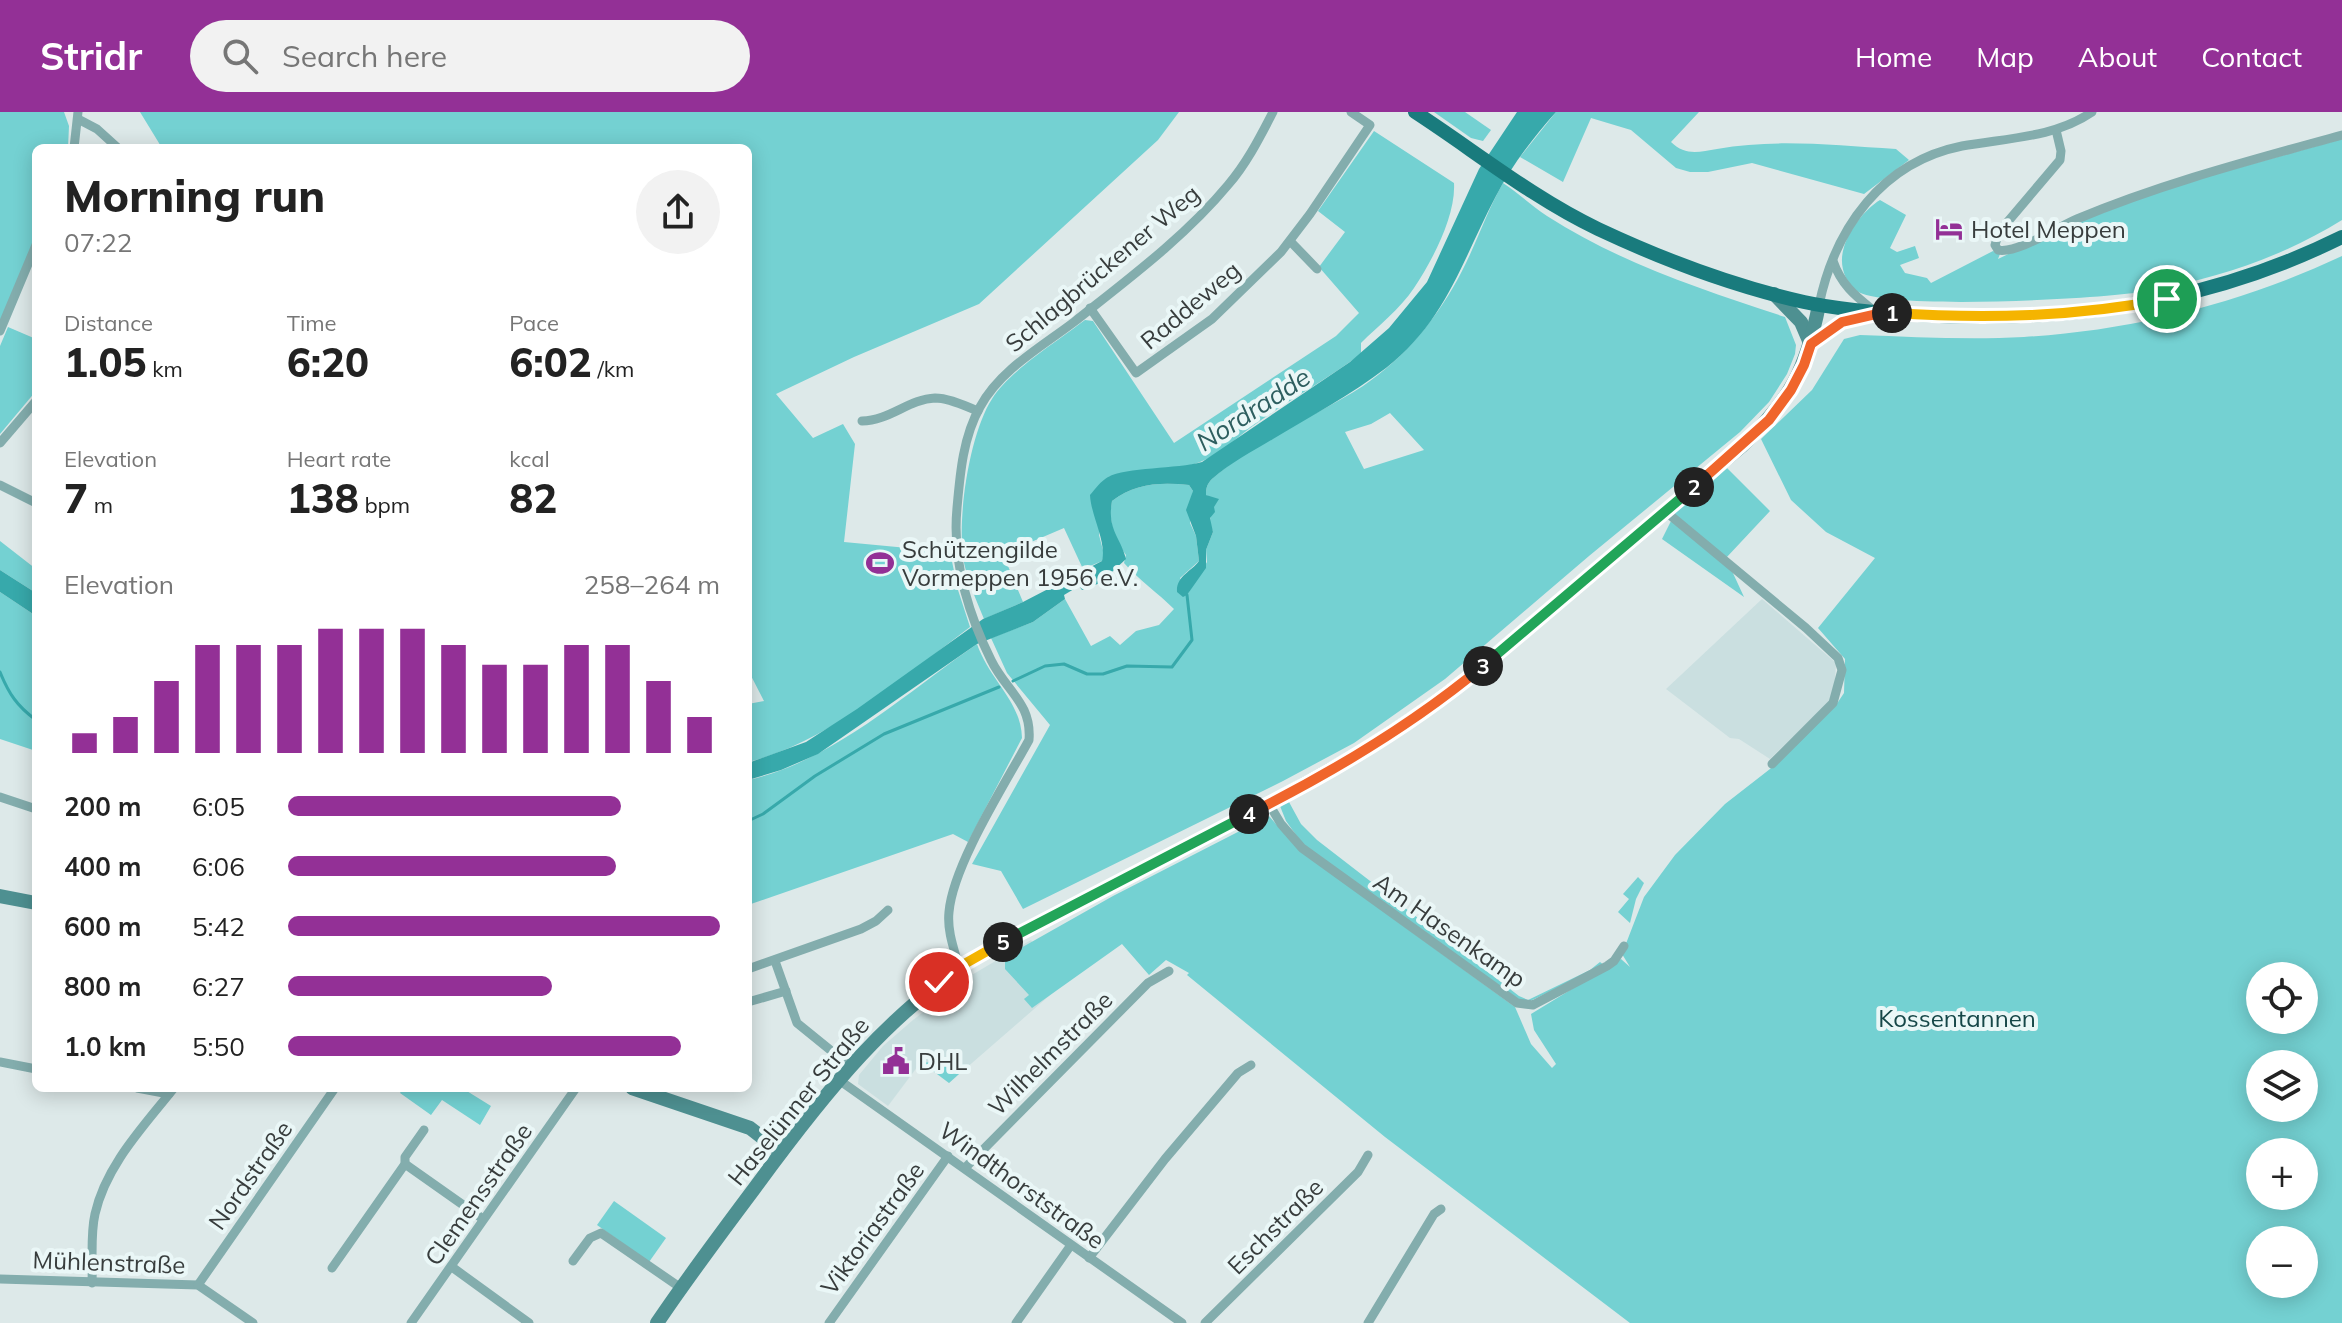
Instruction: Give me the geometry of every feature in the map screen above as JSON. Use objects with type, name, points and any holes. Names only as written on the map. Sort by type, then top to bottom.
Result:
[{"type":"main road","points":[[1415,112],[1554,206],[1636,245],[1704,272],[1819,305],[1879,312],[2002,318],[2109,310],[2224,285],[2342,237]]},
{"type":"street","name":"Schlagbrückener Weg","points":[[959,967],[949,915],[953,890],[973,845],[1029,740],[1030,723],[1022,705],[990,658],[959,568],[955,538],[961,473],[967,441],[978,411],[1004,376],[1172,242],[1229,185],[1273,112]]},
{"type":"street","name":"Raddeweg","points":[[1090,308],[1136,373],[1212,319],[1290,241],[1370,125],[1351,112]]},
{"type":"street","points":[[1819,305],[1840,240],[1852,219],[1866,202],[1902,171],[1959,147],[2056,130],[2092,112]]},
{"type":"street","points":[[74,144],[76,117],[97,129],[114,144]]},
{"type":"street","points":[[2056,130],[2060,160],[1999,232],[1995,245],[1998,250],[2006,252],[2017,248],[2061,226],[2167,184],[2342,135]]},
{"type":"street","points":[[1290,241],[1317,269]]},
{"type":"street","points":[[0,331],[32,255]]},
{"type":"street","points":[[1833,260],[1837,274],[1849,291],[1879,312]]},
{"type":"street","points":[[1774,294],[1797,318],[1811,344],[1842,322],[1879,312]]},
{"type":"street","name":"Haselünner Straße","points":[[657,1323],[781,1152],[882,1031],[959,967],[1358,754],[1468,678],[1769,420],[1791,390],[1804,365],[1819,305]]},
{"type":"street","points":[[862,421],[877,421],[934,398],[978,411]]},
{"type":"street","points":[[0,443],[32,406]]},
{"type":"street","points":[[0,485],[32,501]]},
{"type":"street","points":[[1665,511],[1838,658],[1842,670],[1833,703],[1772,764]]},
{"type":"street","points":[[0,797],[32,808]]},
{"type":"street","name":"Am Hasenkamp","points":[[1269,804],[1281,824],[1302,848],[1517,1003],[1533,1005],[1607,966],[1624,946]]},
{"type":"street","points":[[0,896],[32,902]]},
{"type":"street","points":[[752,968],[861,929],[888,910]]},
{"type":"street","points":[[775,961],[797,1023],[850,1066]]},
{"type":"street","name":"Wilhelmstraße","points":[[965,1168],[1148,983],[1169,971]]},
{"type":"street","points":[[752,1001],[786,991]]},
{"type":"street","points":[[0,1062],[32,1068]]},
{"type":"street","points":[[1089,1258],[1165,1159],[1238,1073],[1251,1065]]},
{"type":"street","name":"Windthorststraße","points":[[839,1080],[1182,1323]]},
{"type":"street","points":[[92,1283],[95,1212],[106,1182],[130,1143],[171,1092]]},
{"type":"street","name":"Nordstraße","points":[[198,1285],[332,1092]]},
{"type":"street","name":"Clemensstraße","points":[[411,1323],[573,1092]]},
{"type":"street","points":[[644,1092],[750,1128],[781,1152]]},
{"type":"street","points":[[332,1268],[405,1164],[405,1157],[424,1130]]},
{"type":"street","name":"Eschstraße","points":[[1205,1323],[1358,1172],[1368,1155]]},
{"type":"street","name":"Viktoriastraße","points":[[829,1323],[948,1156]]},
{"type":"street","points":[[405,1164],[483,1219]]},
{"type":"street","points":[[1368,1323],[1434,1214],[1441,1209]]},
{"type":"street","points":[[573,1261],[590,1238],[601,1233],[681,1288]]},
{"type":"street","points":[[1016,1323],[1071,1245]]},
{"type":"street","points":[[452,1267],[529,1323]]},
{"type":"street","name":"Mühlenstraße","points":[[0,1279],[198,1285],[253,1323]]},
{"type":"shaded area","points":[[1517,112],[1556,112],[1523,152],[1502,185],[1439,309],[1407,349],[1386,368],[1345,396],[1234,462],[1210,481],[1206,495],[1219,499],[1210,518],[1213,532],[1206,550],[1206,568],[1187,595],[1183,597],[1177,592],[1177,587],[1181,578],[1199,561],[1196,536],[1186,510],[1193,491],[1189,485],[1168,484],[1130,490],[1112,501],[1111,511],[1113,526],[1126,559],[1100,583],[1082,590],[1079,586],[1033,622],[977,644],[818,754],[752,779],[752,762],[806,742],[983,619],[1102,561],[1102,546],[1090,495],[1105,479],[1127,471],[1202,462],[1350,362],[1389,328],[1427,282],[1479,169]]},
{"type":"shaded area","points":[[0,570],[32,590],[32,613],[0,592]]},
{"type":"shaded area","points":[[1762,599],[1836,663],[1834,697],[1770,759],[1739,739],[1730,738],[1666,689]]},
{"type":"shaded area","points":[[1031,940],[1064,983],[949,1083],[921,1062],[888,1106],[858,1084],[859,1075],[883,1046],[913,1020],[970,976]]},
{"type":"green space","points":[[0,112],[64,112],[69,126],[68,144],[32,144],[32,246],[0,323]]},
{"type":"green space","points":[[140,112],[1179,112],[1158,140],[979,304],[776,394],[813,438],[843,424],[855,444],[844,542],[950,552],[970,627],[836,724],[778,753],[752,761],[752,703],[764,701],[752,678],[752,144],[160,144]]},
{"type":"green space","points":[[1434,112],[1465,112],[1491,130],[1483,141],[1471,138]]},
{"type":"green space","points":[[1556,112],[1699,112],[1671,142],[1687,151],[1762,144],[1806,144],[1896,149],[1909,160],[1864,194],[1752,163],[1708,172],[1690,172],[1676,168],[1631,130],[1591,118],[1563,182],[1520,157]]},
{"type":"green space","points":[[1374,131],[1454,183],[1451,210],[1442,238],[1408,296],[1361,343],[1361,354],[1215,454],[1189,465],[1108,477],[1099,535],[1104,554],[1102,561],[1083,569],[1064,528],[1003,554],[1023,602],[984,619],[965,567],[962,528],[971,457],[992,399],[1022,367],[1085,320],[1093,321],[1174,443],[1336,336],[1359,313],[1319,267],[1345,232],[1318,211]]},
{"type":"green space","points":[[2342,139],[2342,220],[2275,255],[2203,279],[2130,293],[2049,300],[1952,302],[1876,297],[1857,291],[1843,271],[1846,240],[1863,214],[1880,200],[1906,215],[1890,248],[1897,252],[1915,246],[1919,258],[1900,265],[1905,273],[1927,278],[1931,283],[1993,251],[2000,254],[1998,259],[2060,229],[2173,186]]},
{"type":"green space","points":[[1503,183],[1547,216],[1603,248],[1693,286],[1785,317],[1796,345],[1795,354],[1787,374],[1769,402],[1740,432],[1445,679],[1354,743],[1023,909],[1001,871],[972,864],[1050,725],[1007,673],[991,638],[1033,622],[1065,599],[1091,646],[1110,636],[1120,645],[1136,631],[1159,625],[1174,609],[1124,563],[1126,555],[1118,543],[1112,523],[1112,501],[1130,490],[1149,485],[1189,485],[1193,491],[1190,523],[1196,536],[1199,561],[1180,578],[1187,595],[1207,562],[1206,550],[1213,532],[1210,524],[1211,498],[1206,495],[1210,481],[1265,441],[1363,386],[1407,349],[1432,320],[1453,288]],"holes":[[[1390,413],[1424,450],[1364,469],[1345,432],[1371,424]]]},
{"type":"green space","name":"Kossentannen","points":[[2342,256],[2342,1323],[1630,1323],[1385,1137],[1187,975],[1189,973],[1166,960],[1149,975],[1122,944],[1032,1008],[1024,999],[1029,995],[1005,969],[1005,957],[1113,896],[1269,816],[1299,850],[1515,1007],[1531,1044],[1552,1068],[1556,1064],[1534,1030],[1531,1014],[1621,959],[1630,967],[1622,954],[1644,897],[1675,855],[1725,804],[1770,769],[1844,693],[1845,659],[1818,628],[1875,558],[1826,532],[1791,500],[1761,439],[1812,390],[1844,339],[1860,335],[2004,338],[2065,333],[2147,321],[2266,288]]},
{"type":"green space","points":[[8,327],[32,337],[32,396],[0,434],[0,346]]},
{"type":"green space","points":[[1726,467],[1770,511],[1726,558],[1744,597],[1662,539],[1677,509]]},
{"type":"green space","points":[[0,541],[32,566],[32,590],[0,570]]},
{"type":"green space","points":[[0,592],[32,613],[32,750],[0,739]]},
{"type":"green space","points":[[977,644],[1011,702],[1022,738],[968,842],[953,834],[752,904],[752,779],[809,758],[839,742]]},
{"type":"green space","points":[[1289,802],[1301,824],[1317,840],[1519,996],[1528,1000],[1590,970],[1600,962],[1605,966],[1528,1002],[1517,999],[1304,846],[1286,821],[1280,806]]},
{"type":"green space","points":[[1638,877],[1644,883],[1630,923],[1618,912],[1629,899],[1623,894]]},
{"type":"green space","points":[[921,1062],[969,1065],[949,1083]]},
{"type":"green space","points":[[468,1092],[491,1106],[480,1125],[442,1100],[431,1115],[400,1093]]},
{"type":"green space","points":[[614,1201],[666,1238],[649,1262],[597,1225]]},
{"type":"waterway","points":[[1013,681],[1045,666],[1064,664],[1087,674],[1103,674],[1127,666],[1172,667],[1192,640],[1187,595]]},
{"type":"waterway","points":[[0,672],[14,699],[32,717]]},
{"type":"waterway","points":[[752,819],[884,734],[999,687]]},
{"type":"place","name":"Hotel Meppen","points":[[1949,229]]},
{"type":"place","name":"Schützengilde Vormeppen 1956 e.V.","points":[[880,563]]},
{"type":"place","name":"DHL","points":[[896,1061]]},
{"type":"route","points":[[939,982],[993,947],[1269,804],[1358,754],[1419,714],[1468,678],[1742,446],[1769,420],[1791,390],[1811,344],[1829,329],[1842,322],[1881,313],[2002,318],[2109,310],[2167,299]]},
{"type":"water label","name":"Nordradde","points":[[1253,409]]}]
